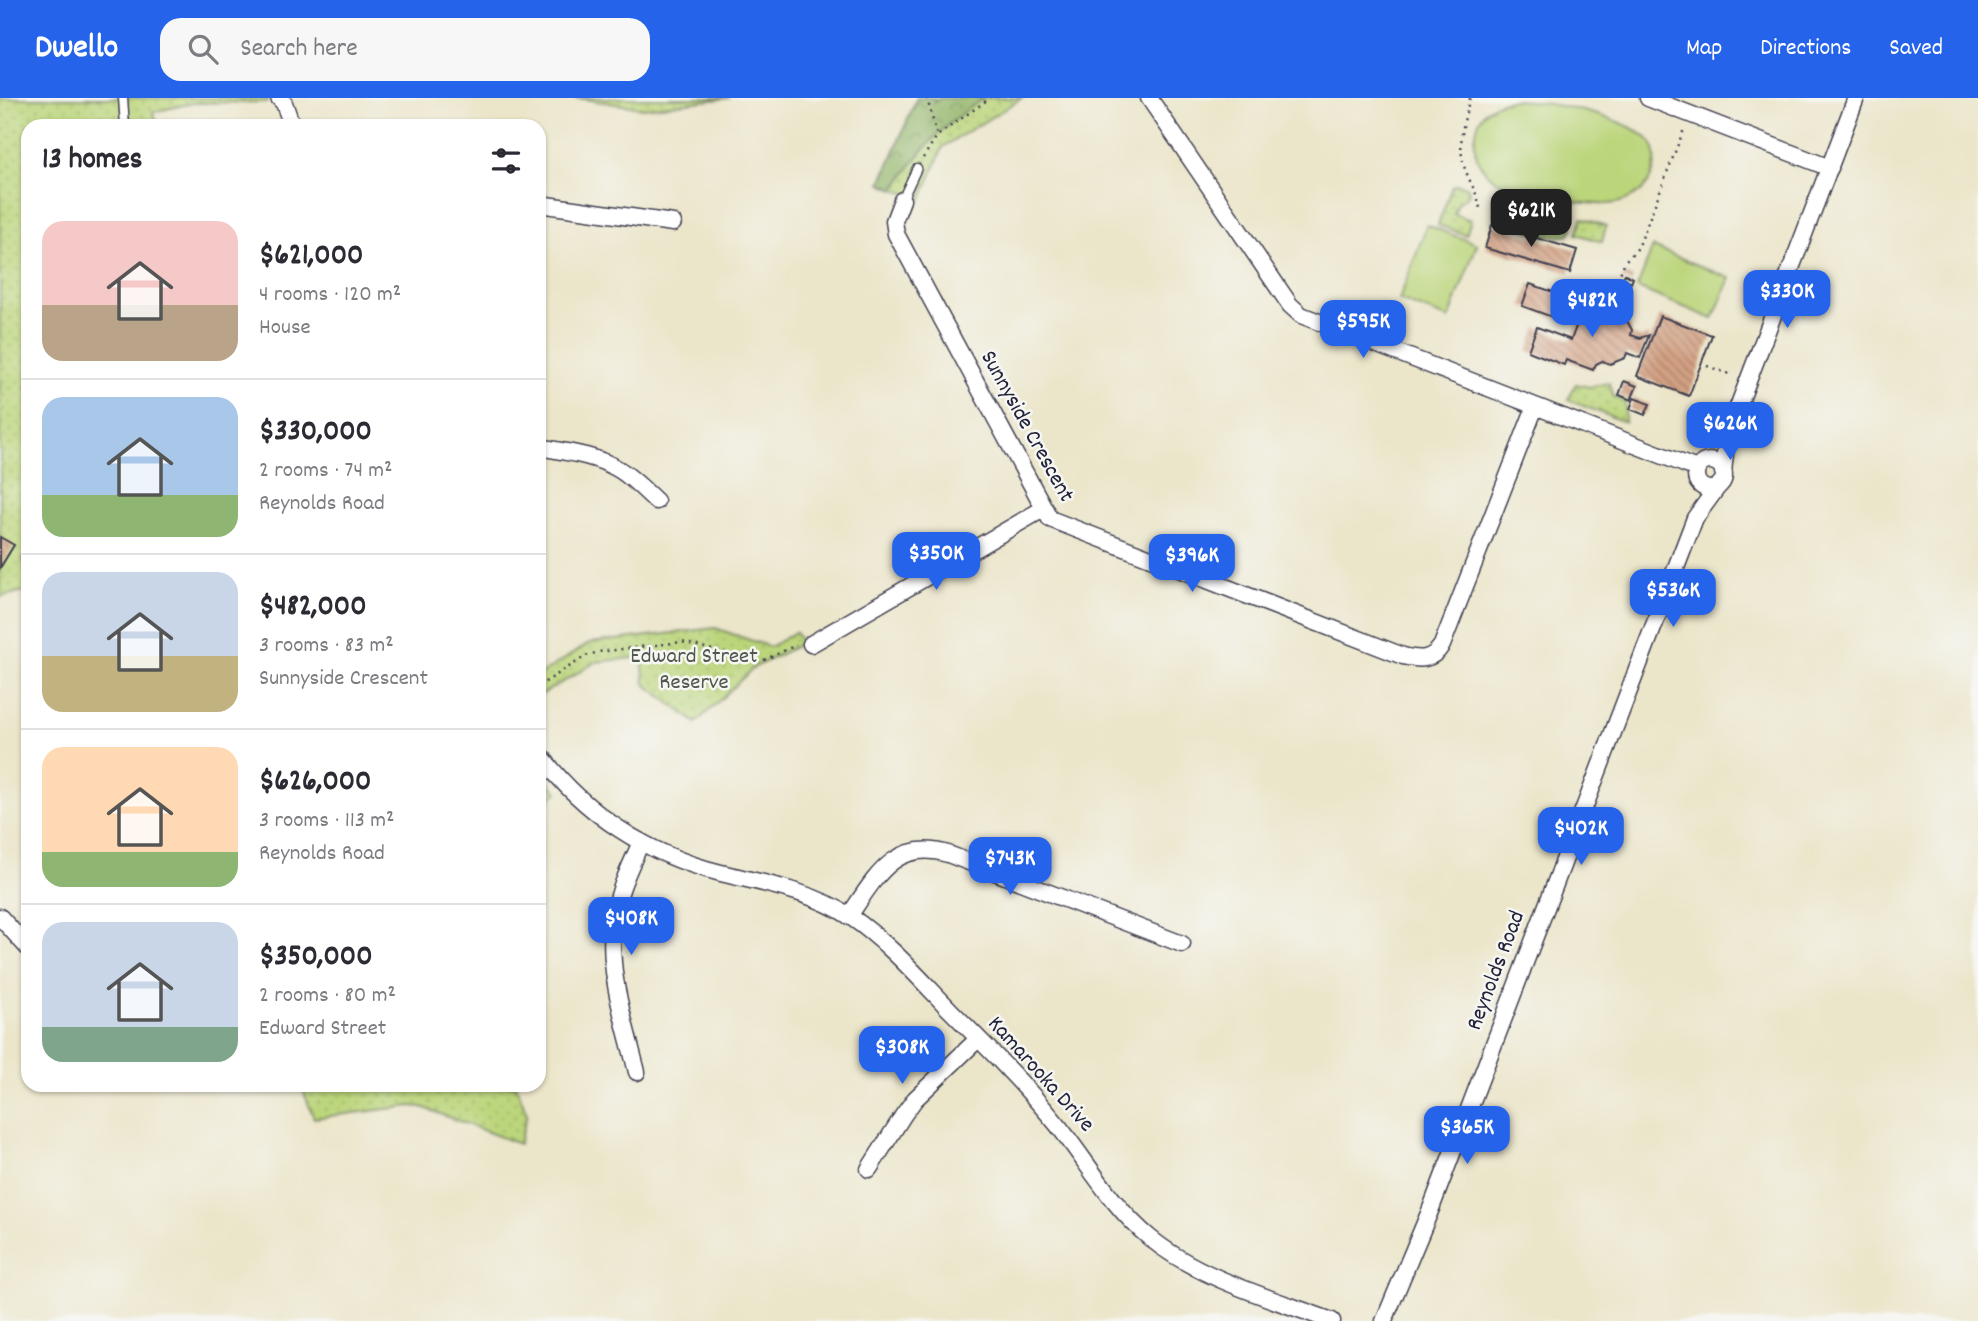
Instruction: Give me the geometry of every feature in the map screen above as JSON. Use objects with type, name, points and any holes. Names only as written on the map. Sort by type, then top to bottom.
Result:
[{"type":"street","points":[[1149,98],[1296,312],[1310,320],[1700,471]]},
{"type":"street","points":[[1648,98],[1830,168]]},
{"type":"street","points":[[1695,518],[1721,478],[1727,436],[1856,98]]},
{"type":"street","points":[[283,100],[290,119]]},
{"type":"street","name":"Sunnyside Crescent","points":[[902,200],[894,221],[896,234],[1043,509],[1053,521],[1403,656],[1424,659],[1432,657],[1446,639],[1535,407]]},
{"type":"street","points":[[546,205],[673,223]]},
{"type":"street","points":[[1695,518],[1700,471],[1727,436]]},
{"type":"street","points":[[546,448],[607,463],[626,474],[656,501]]},
{"type":"street","points":[[1714,462],[1721,467],[1721,478],[1714,487],[1705,487],[1700,471],[1714,462]]},
{"type":"street","points":[[810,643],[1043,509]]},
{"type":"street","name":"Reynolds Road","points":[[1384,1321],[1430,1211],[1695,518]]},
{"type":"street","name":"Kamarooka Drive","points":[[546,762],[584,803],[611,824],[666,855],[703,868],[797,891],[849,916],[884,943],[1044,1108],[1121,1210],[1149,1237],[1172,1255],[1208,1273],[1332,1321]]},
{"type":"street","points":[[637,1072],[616,986],[612,940],[617,901],[641,842]]},
{"type":"street","points":[[849,916],[878,874],[889,864],[907,853],[931,850],[948,854],[1182,944]]},
{"type":"street","points":[[0,918],[21,940]]},
{"type":"street","points":[[869,1170],[910,1106],[978,1039]]},
{"type":"lane","points":[[124,98],[125,119]]},
{"type":"lane","points":[[902,200],[917,168]]},
{"type":"path","points":[[927,98],[937,136]]},
{"type":"path","points":[[917,168],[937,136],[990,98]]},
{"type":"path","points":[[1470,98],[1462,133],[1461,153],[1467,175],[1478,196],[1480,210]]},
{"type":"path","points":[[1618,279],[1624,264],[1638,248],[1686,126]]},
{"type":"path","points":[[1707,366],[1732,375]]},
{"type":"path","points":[[546,682],[597,652],[682,642],[760,662],[810,643]]},
{"type":"green space","points":[[0,98],[267,98],[268,102],[193,103],[153,112],[156,119],[21,119],[21,592],[0,597]]},
{"type":"green space","points":[[575,98],[730,98],[644,108]]},
{"type":"green space","points":[[917,98],[935,98],[934,102],[941,98],[1022,98],[943,147],[921,200],[881,183]]},
{"type":"green space","points":[[917,98],[935,98],[934,102],[941,98],[984,98],[934,138],[895,189],[881,183]]},
{"type":"green space","points":[[1511,100],[1564,107],[1626,125],[1641,134],[1653,147],[1655,163],[1648,182],[1642,190],[1627,200],[1597,204],[1535,196],[1495,180],[1482,167],[1475,150],[1477,128],[1489,108]]},
{"type":"green space","points":[[1458,184],[1468,188],[1469,194],[1458,203],[1454,214],[1471,220],[1466,235],[1438,225],[1452,186]]},
{"type":"green space","points":[[1546,212],[1571,220],[1572,229],[1569,234],[1554,236],[1521,229],[1521,214]]},
{"type":"green space","points":[[1582,218],[1606,226],[1602,242],[1577,234]]},
{"type":"green space","points":[[1427,225],[1477,244],[1449,319],[1399,300]]},
{"type":"green space","points":[[1653,247],[1730,278],[1713,319],[1637,288]]},
{"type":"green space","points":[[1609,383],[1614,397],[1625,401],[1625,422],[1568,400],[1576,384],[1589,387]]},
{"type":"green space","name":"Edward Street Reserve","points":[[715,628],[770,647],[795,632],[802,643],[753,668],[696,723],[645,684],[642,657],[596,662],[546,692],[546,671],[590,643]]},
{"type":"green space","points":[[546,779],[558,793],[546,799]]},
{"type":"green space","points":[[304,1092],[519,1092],[527,1114],[519,1144],[422,1107],[411,1106],[314,1118]]},
{"type":"building","points":[[1492,225],[1577,250],[1570,273],[1485,248]]},
{"type":"building","points":[[1625,274],[1633,278],[1631,283],[1622,279]]},
{"type":"building","points":[[1530,284],[1571,298],[1563,321],[1522,306]]},
{"type":"building","points":[[1592,301],[1609,307],[1611,302],[1631,310],[1627,321],[1632,330],[1631,335],[1640,338],[1649,335],[1640,358],[1627,353],[1625,358],[1610,364],[1602,361],[1596,364],[1593,370],[1566,360],[1564,365],[1528,351],[1537,327],[1571,340],[1580,316],[1585,318]]},
{"type":"building","points":[[1660,316],[1712,335],[1689,396],[1637,376]]},
{"type":"building","points":[[1624,381],[1637,386],[1631,400],[1619,395]]},
{"type":"building","points":[[1634,398],[1650,404],[1645,415],[1630,409]]},
{"type":"building","points":[[0,537],[14,545],[0,568]]}]
